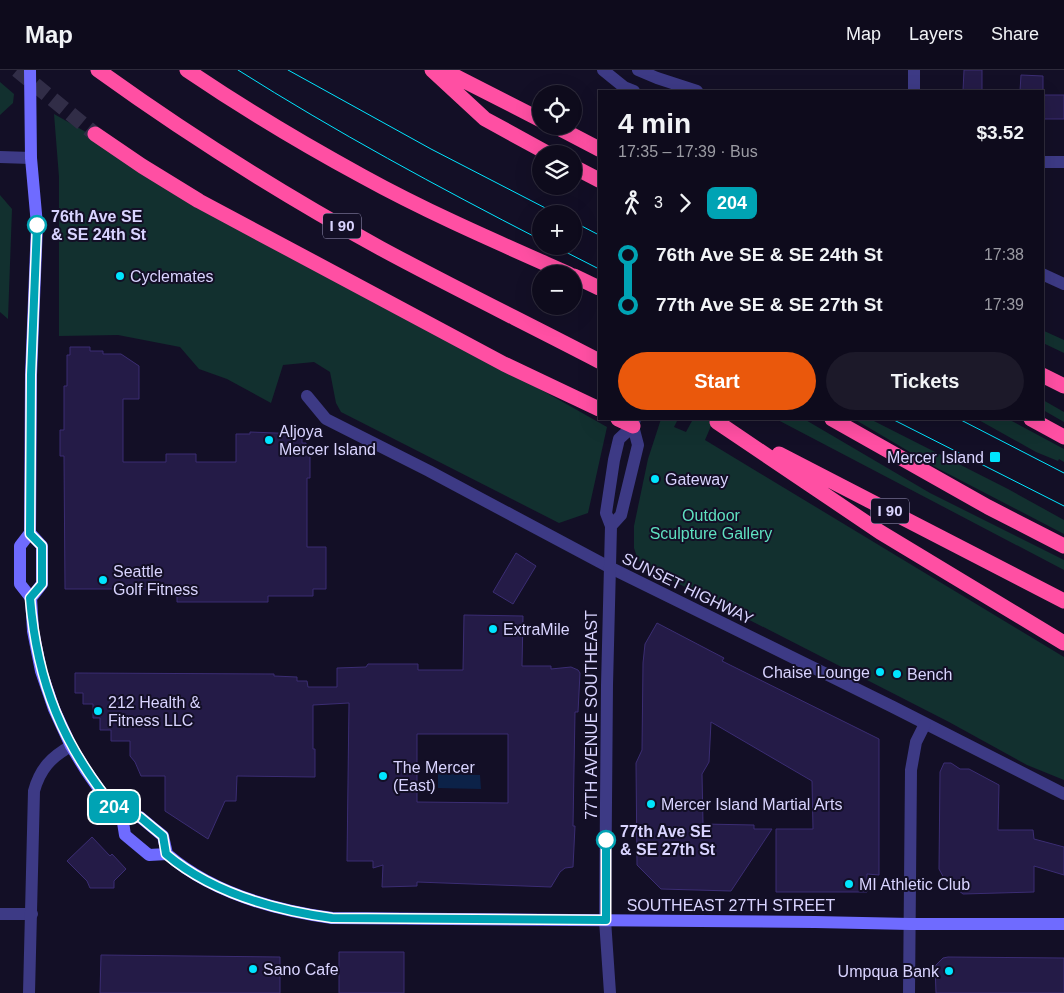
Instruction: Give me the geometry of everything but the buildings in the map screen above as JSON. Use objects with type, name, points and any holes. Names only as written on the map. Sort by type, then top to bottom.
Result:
[{"type":"highway","name":"I 90","points":[[98,70],[172,123],[313,210],[388,252],[598,359]]},
{"type":"highway","points":[[187,70],[224,95],[363,177],[548,265]]},
{"type":"highway","points":[[432,70],[485,119],[533,145]]},
{"type":"highway","points":[[443,70],[532,115]]},
{"type":"highway","points":[[95,134],[199,201],[496,359],[598,409]]},
{"type":"highway","points":[[572,135],[598,148]]},
{"type":"highway","points":[[582,171],[598,179]]},
{"type":"highway","points":[[582,280],[598,288]]},
{"type":"highway","points":[[1044,376],[1064,386]]},
{"type":"highway","name":"I 90","points":[[714,420],[1064,601]]},
{"type":"highway","points":[[714,420],[880,532],[1064,643]]},
{"type":"highway","points":[[834,420],[988,507],[1064,546]]},
{"type":"highway","points":[[1033,420],[1064,437]]},
{"type":"main road","points":[[30,70],[31,158],[37,225],[31,375],[30,534],[20,546],[20,584],[30,598],[33,632],[54,710],[71,746],[101,792],[122,816],[125,835],[149,855],[166,854],[163,836],[140,817],[122,816]]},
{"type":"main road","points":[[30,534],[42,546],[42,584],[30,598]]},
{"type":"main road","name":"SOUTHEAST 27TH STREET","points":[[166,854],[193,874],[222,888],[259,902],[300,913],[332,918],[1064,924]]},
{"type":"street","points":[[603,70],[624,87],[632,90]]},
{"type":"street","points":[[638,70],[694,90]]},
{"type":"street","points":[[914,70],[914,90]]},
{"type":"street","points":[[0,157],[31,158]]},
{"type":"street","points":[[1044,162],[1064,162]]},
{"type":"street","points":[[1044,275],[1064,284]]},
{"type":"street","name":"SUNSET HIGHWAY","points":[[307,396],[326,419],[609,567],[1064,794]]},
{"type":"street","name":"77TH AVENUE SOUTHEAST","points":[[611,526],[621,515],[638,445],[634,422]]},
{"type":"street","name":"77TH AVENUE SOUTHEAST","points":[[610,993],[606,920],[611,526],[606,513],[619,439],[634,422]]},
{"type":"street","points":[[909,993],[911,770],[916,742],[925,724]]},
{"type":"street","points":[[29,993],[34,791],[42,769],[59,752],[71,746]]},
{"type":"street","points":[[0,914],[32,914]]},
{"type":"green space","points":[[0,82],[14,94],[13,103],[0,115]]},
{"type":"green space","points":[[54,114],[607,427],[588,513],[559,523],[341,412],[336,403],[330,372],[314,362],[283,365],[271,403],[227,379],[199,369],[180,347],[118,335],[59,336],[59,177]]},
{"type":"green space","points":[[0,195],[12,209],[8,319],[0,312]]},
{"type":"green space","points":[[1044,331],[1064,340],[1064,353],[1044,343]]},
{"type":"green space","points":[[1044,401],[1064,412],[1064,422],[1044,411]]},
{"type":"green space","name":"Outdoor Sculpture Gallery","points":[[661,420],[678,420],[674,427],[686,432],[692,420],[714,420],[705,440],[1064,657],[1064,780],[1027,765],[949,722],[644,566],[638,560],[634,548],[634,526],[648,459]]},
{"type":"green space","points":[[778,420],[806,420],[930,493],[1064,560],[1064,570]]},
{"type":"green space","points":[[856,420],[872,420],[1008,489],[1064,520],[1064,534],[937,468]]},
{"type":"green space","points":[[979,420],[1010,420],[1064,449],[1064,462],[1036,452]]},
{"type":"water","points":[[438,774],[480,775],[481,789],[438,788]]},
{"type":"tunnel","points":[[17,70],[95,134]]},
{"type":"tram line","points":[[238,70],[388,158],[532,235]]},
{"type":"tram line","points":[[288,70],[431,149],[540,205]]},
{"type":"tram line","points":[[582,226],[598,234]]},
{"type":"tram line","points":[[572,255],[598,268]]},
{"type":"tram line","points":[[894,420],[1064,506]]},
{"type":"tram line","points":[[961,420],[1064,473]]},
{"type":"bus line","name":"204","points":[[37,225],[31,375],[30,534],[42,546],[42,584],[30,598],[33,632],[54,710],[71,746],[85,769],[118,812],[122,816],[140,817],[163,836],[166,854],[193,874],[222,888],[259,902],[300,913],[332,918],[606,920],[606,840]]},
{"type":"place","name":"76th Ave SE & SE 24th St","points":[[37,225]]},
{"type":"place","name":"Cyclemates","points":[[120,276]]},
{"type":"place","name":"Aljoya Mercer Island","points":[[269,440]]},
{"type":"place","name":"Mercer Island","points":[[995,457]]},
{"type":"place","name":"Gateway","points":[[655,479]]},
{"type":"place","name":"Seattle Golf Fitness","points":[[103,580]]},
{"type":"place","name":"ExtraMile","points":[[493,629]]},
{"type":"place","name":"Chaise Lounge","points":[[880,672]]},
{"type":"place","name":"Bench","points":[[897,674]]},
{"type":"place","name":"212 Health & Fitness LLC","points":[[98,711]]},
{"type":"place","name":"The Mercer (East)","points":[[383,776]]},
{"type":"place","name":"Mercer Island Martial Arts","points":[[651,804]]},
{"type":"place","name":"77th Ave SE & SE 27th St","points":[[606,840]]},
{"type":"place","name":"MI Athletic Club","points":[[849,884]]},
{"type":"place","name":"Sano Cafe","points":[[253,969]]},
{"type":"place","name":"Umpqua Bank","points":[[949,971]]}]
